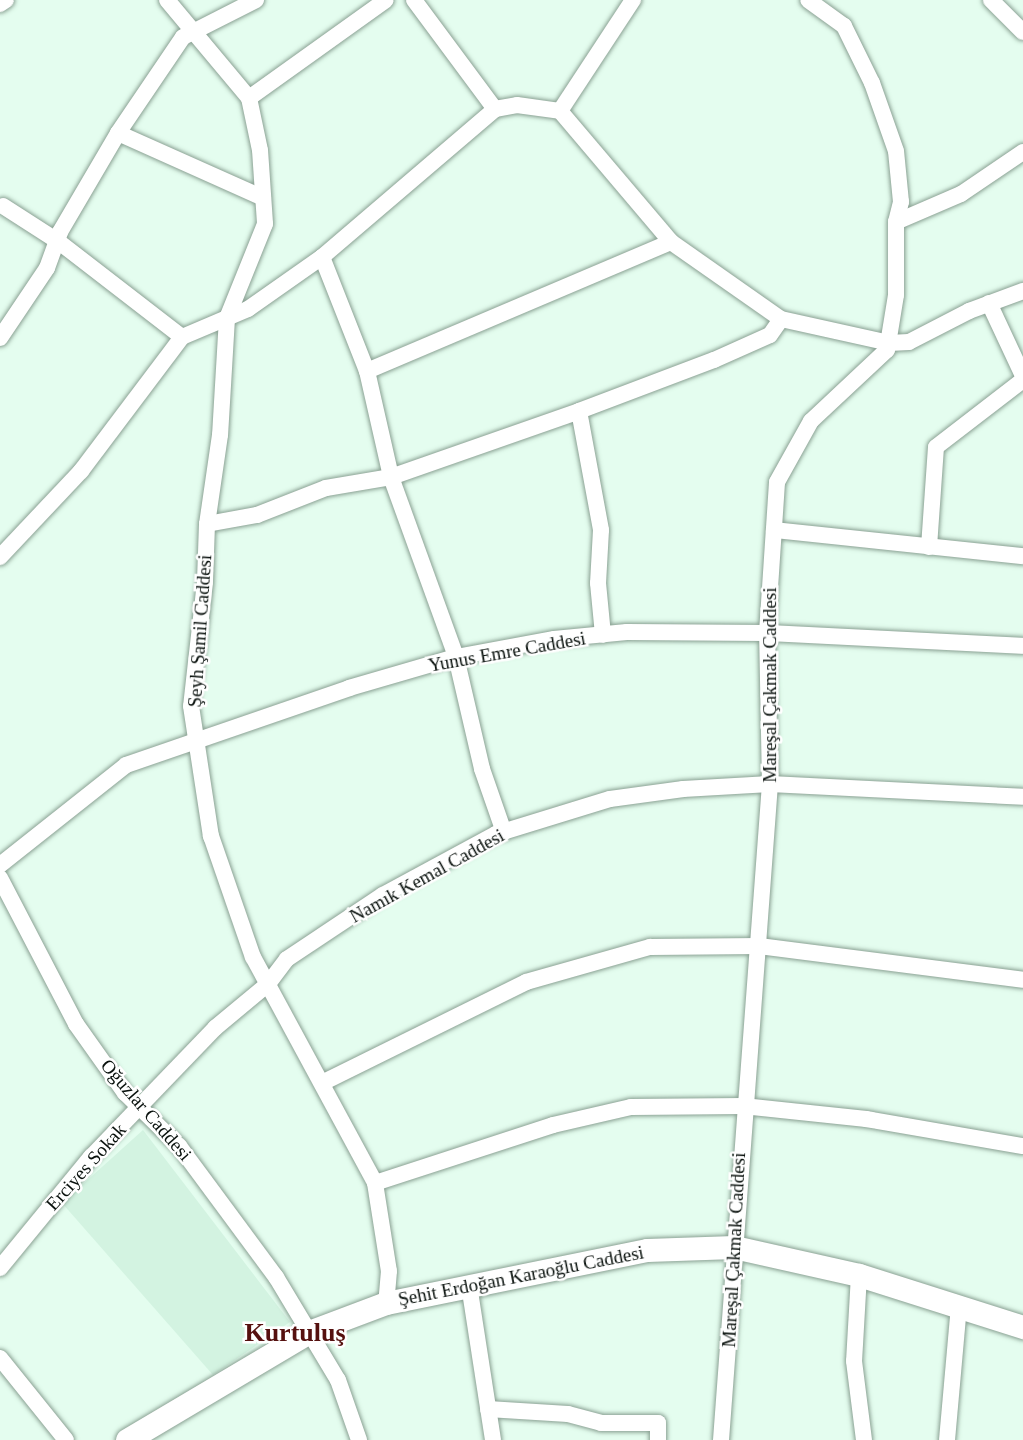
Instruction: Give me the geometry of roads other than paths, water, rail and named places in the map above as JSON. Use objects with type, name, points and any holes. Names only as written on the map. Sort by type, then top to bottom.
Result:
[{"type":"main road","name":"Şehit Erdoğan Karaoğlu Caddesi","points":[[132,1439],[309,1332],[386,1303],[647,1250],[734,1247],[859,1275],[1023,1327]]},
{"type":"street","points":[[0,4],[6,0]]},
{"type":"street","points":[[167,0],[248,98],[386,0]]},
{"type":"street","points":[[0,338],[60,242],[60,232],[118,133],[183,37],[256,0]]},
{"type":"street","points":[[414,0],[495,108]]},
{"type":"street","points":[[560,110],[633,0]]},
{"type":"street","name":"Mareşal Çakmak Caddesi","points":[[721,1440],[743,1106],[759,947],[770,784],[767,633],[777,482],[811,421],[887,350],[896,295],[896,222],[901,202],[896,151],[872,83],[844,26],[808,0]]},
{"type":"street","points":[[993,1],[1023,32]]},
{"type":"street","name":"Şeyh Şamil Caddesi","points":[[248,98],[265,224],[227,318],[220,435],[207,524],[205,582],[191,706],[200,742],[211,836],[253,957],[324,1082],[375,1183],[388,1271],[386,1303]]},
{"type":"street","points":[[0,557],[81,471],[182,337],[248,309],[322,257],[495,108],[517,105],[560,110],[671,242],[780,319],[888,343],[909,342],[989,303],[1023,291]]},
{"type":"street","points":[[118,133],[263,198]]},
{"type":"street","points":[[896,222],[961,194],[1023,152]]},
{"type":"street","points":[[3,206],[60,242],[182,337]]},
{"type":"street","points":[[367,371],[671,242]]},
{"type":"street","points":[[322,257],[367,371],[391,477],[456,657],[482,769],[504,831]]},
{"type":"street","points":[[929,547],[936,447],[1023,378],[989,303]]},
{"type":"street","points":[[207,524],[257,515],[326,488],[391,477],[579,411],[725,355],[769,335],[780,319]]},
{"type":"street","points":[[579,411],[601,530],[598,583],[603,635]]},
{"type":"street","points":[[774,530],[1023,556]]},
{"type":"street","name":"Yunus Emre Caddesi","points":[[0,865],[126,765],[200,742],[349,688],[456,657],[603,635],[767,633],[1023,646]]},
{"type":"street","name":"Namık Kemal Caddesi","points":[[268,984],[286,959],[383,895],[504,831],[610,799],[770,784],[1023,797]]},
{"type":"street","name":"Oğuzlar Caddesi","points":[[0,878],[76,1024],[141,1108],[179,1146],[276,1276],[338,1380],[359,1440]]},
{"type":"street","points":[[324,1082],[526,982],[650,947],[759,947],[1023,980]]},
{"type":"street","name":"Erciyes Sokak","points":[[0,1268],[91,1157],[215,1028],[268,984]]},
{"type":"street","points":[[375,1183],[553,1125],[631,1107],[743,1106],[866,1119],[1023,1146]]},
{"type":"street","points":[[859,1275],[854,1361],[864,1440]]},
{"type":"street","points":[[469,1285],[493,1440]]},
{"type":"street","points":[[947,1440],[959,1305]]},
{"type":"street","points":[[0,1358],[66,1440]]},
{"type":"street","points":[[488,1409],[568,1414],[601,1423],[658,1423],[658,1440]]},
{"type":"district","name":"Kurtuluş","points":[[295,1333]]}]
